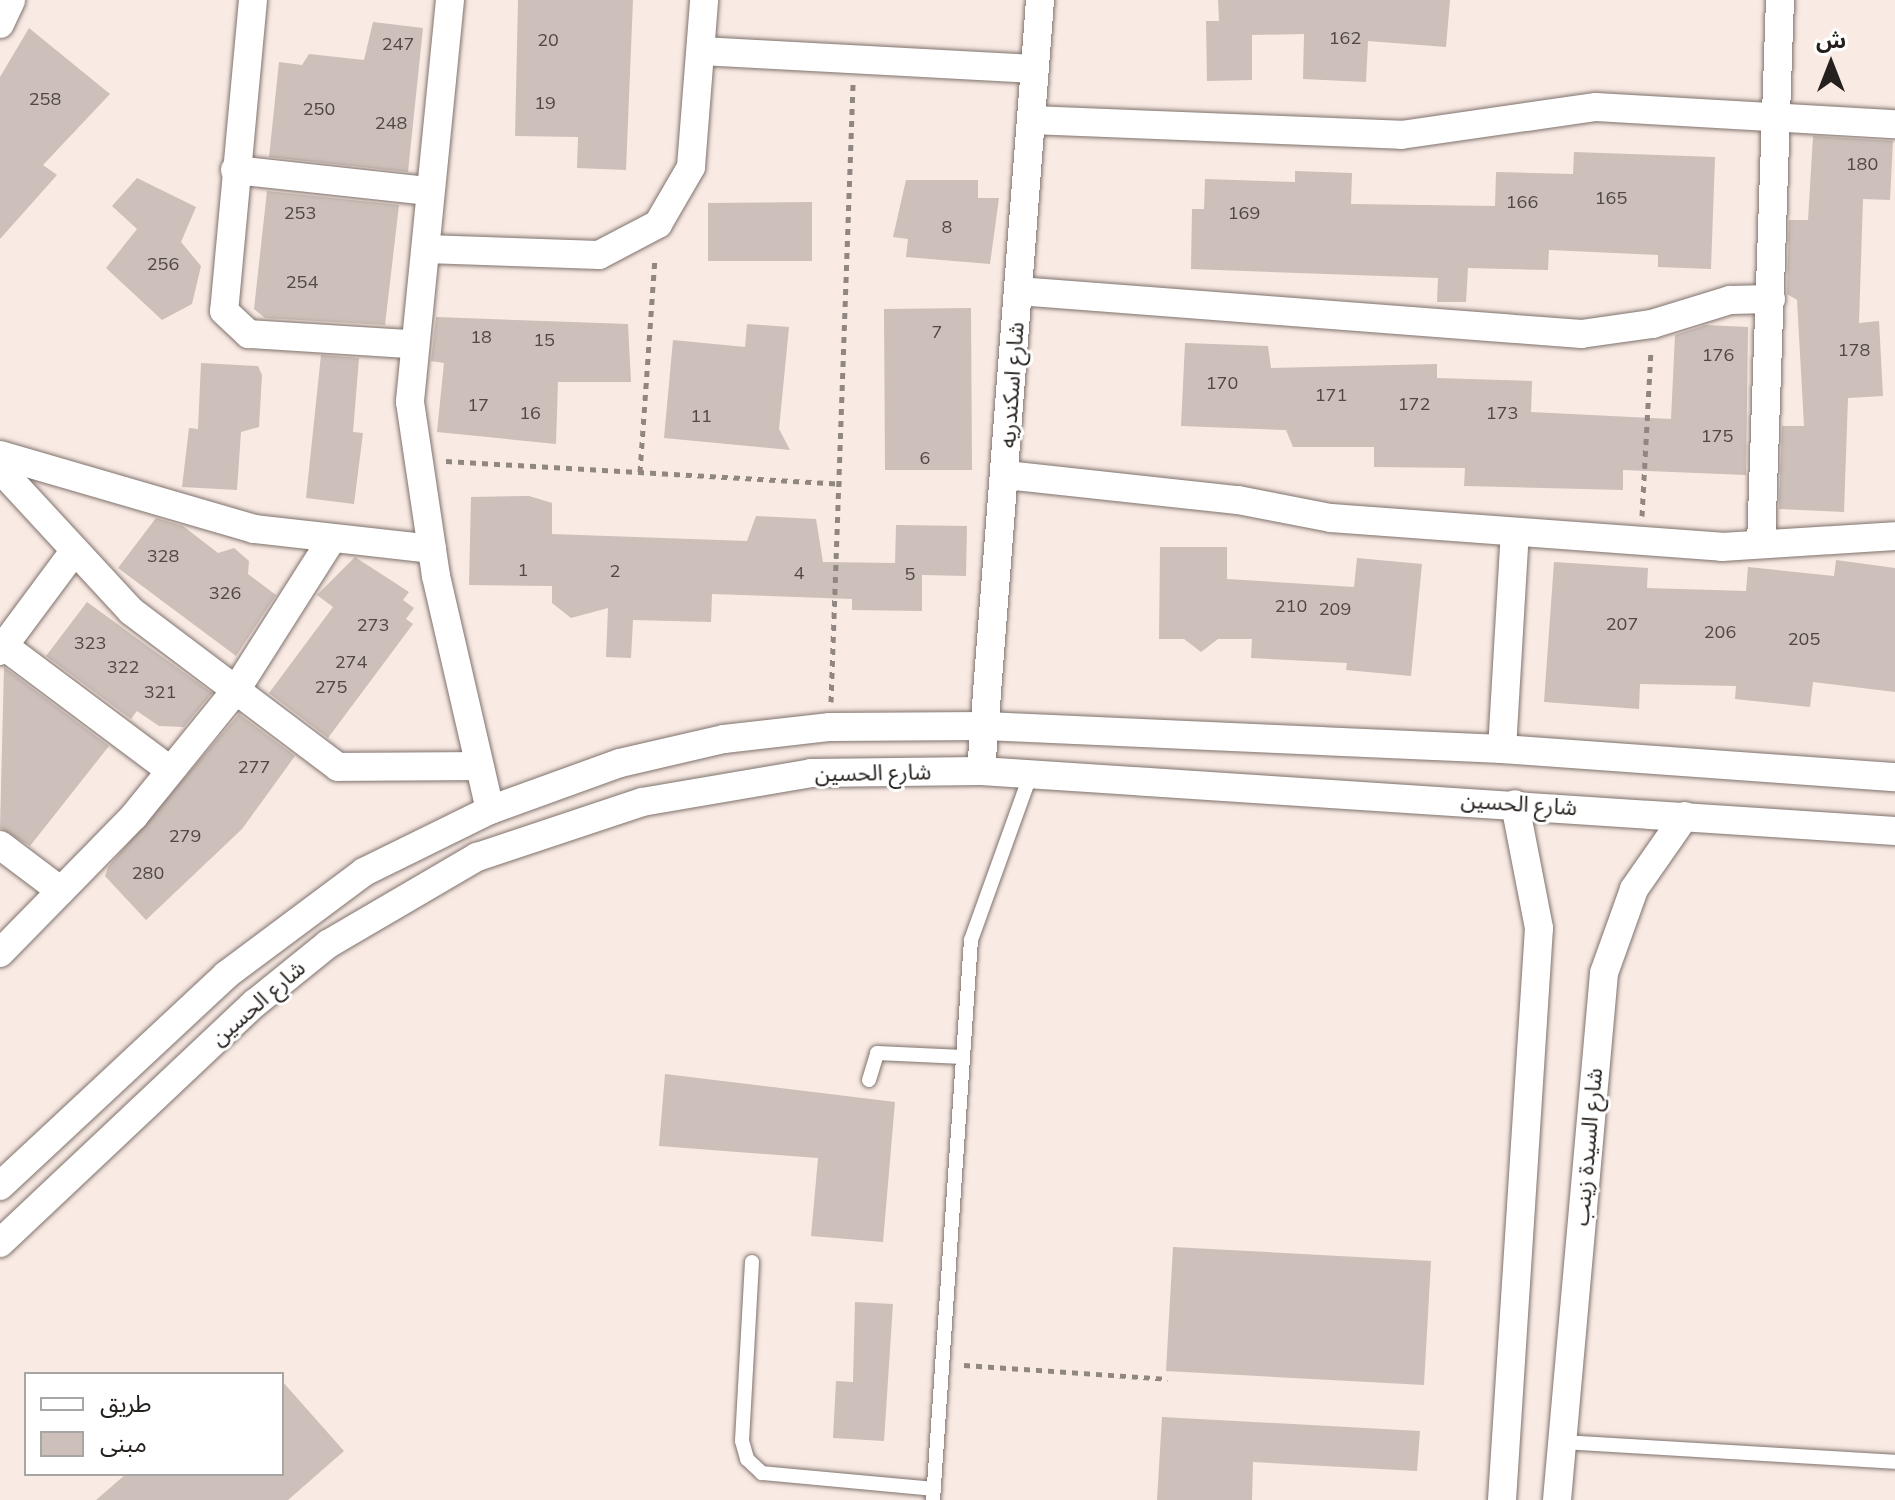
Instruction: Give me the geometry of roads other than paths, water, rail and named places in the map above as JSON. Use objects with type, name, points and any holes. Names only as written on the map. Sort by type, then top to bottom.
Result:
[{"type":"street","points":[[0,24],[11,0]]},
{"type":"street","points":[[253,0],[222,294],[234,325],[249,334],[410,344]]},
{"type":"street","points":[[450,0],[429,191],[426,249],[410,344],[416,459],[474,766],[490,810]]},
{"type":"street","points":[[426,249],[599,255],[658,224],[691,167],[704,0]]},
{"type":"street","name":"شارع اسكندريه","points":[[981,771],[1040,0]]},
{"type":"street","points":[[1761,544],[1780,0]]},
{"type":"street","points":[[701,51],[1035,69]]},
{"type":"street","points":[[1031,120],[1401,135],[1596,107],[1895,124]]},
{"type":"street","points":[[235,170],[429,191]]},
{"type":"street","points":[[1018,291],[1581,334],[1652,324],[1690,308],[1771,299]]},
{"type":"street","points":[[0,455],[254,529],[432,549]]},
{"type":"street","points":[[0,469],[72,554],[152,629],[338,767],[474,766]]},
{"type":"street","points":[[1006,475],[1238,500],[1331,518],[1640,541],[1761,544],[1895,536]]},
{"type":"street","points":[[1502,749],[1515,532]]},
{"type":"street","points":[[0,953],[61,891],[170,770],[236,690],[332,539]]},
{"type":"street","points":[[72,554],[1,647],[170,770]]},
{"type":"street","name":"شارع الحسين","points":[[0,1186],[226,975],[364,872],[490,810],[620,763],[724,739],[830,727],[985,726],[1502,749],[1895,777]]},
{"type":"street","name":"شارع الحسين","points":[[0,1243],[255,1003],[400,897],[557,824],[642,802],[811,773],[1032,772],[1895,831]]},
{"type":"street","points":[[1502,1500],[1539,928],[1515,804]]},
{"type":"street","name":"شارع السيدة زينب","points":[[1557,1500],[1604,973],[1634,889],[1685,816]]},
{"type":"street","points":[[0,845],[61,891]]},
{"type":"street","points":[[226,975],[255,1003]]},
{"type":"lane","points":[[752,1262],[742,1441],[747,1459],[762,1473],[933,1494],[971,940],[1032,772]]},
{"type":"lane","points":[[869,1080],[877,1053],[963,1057]]},
{"type":"lane","points":[[1561,1442],[1895,1462]]}]
